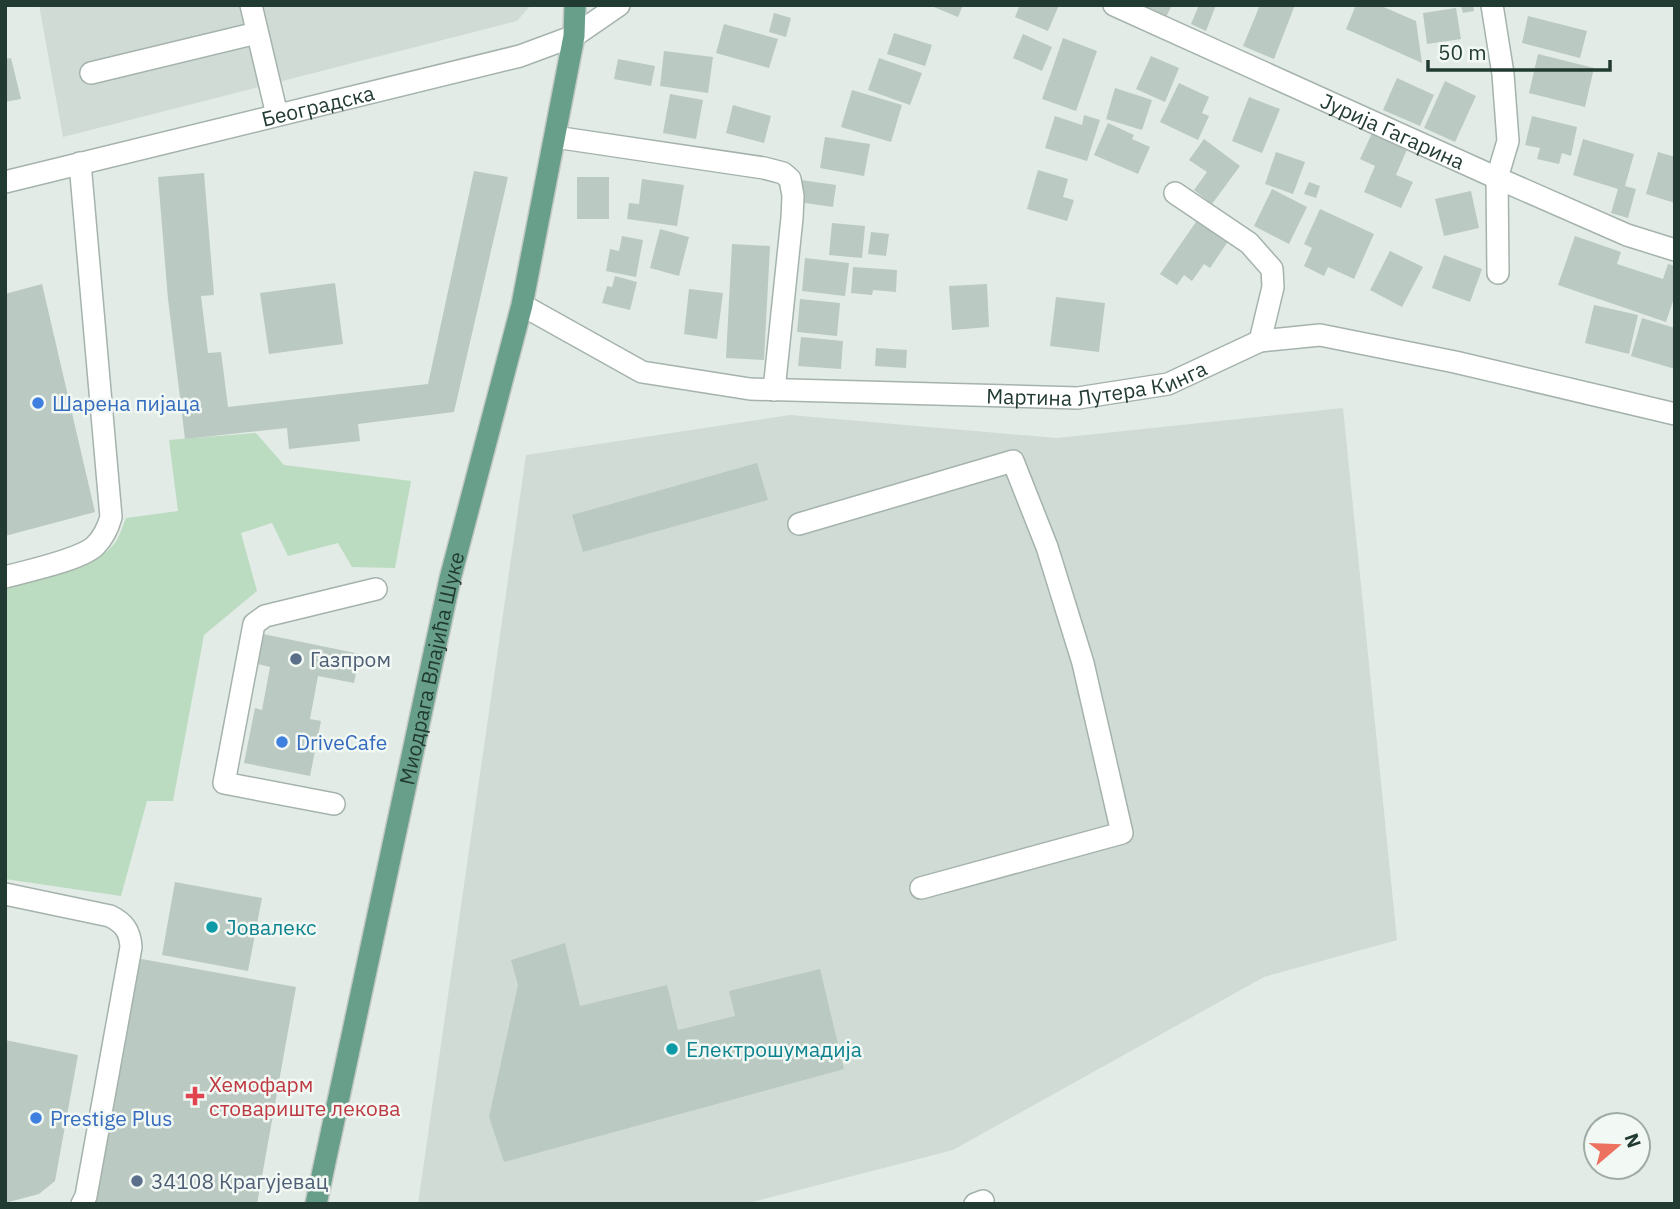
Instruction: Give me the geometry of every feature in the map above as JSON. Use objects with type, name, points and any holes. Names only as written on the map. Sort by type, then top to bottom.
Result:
[{"type":"main road","name":"Миодрага Влајића Шуке","points":[[317,1204],[450,579],[522,304],[574,36],[575,5]]},
{"type":"street","points":[[251,5],[277,115]]},
{"type":"street","name":"Београдска","points":[[5,182],[520,56],[574,36],[619,5]]},
{"type":"street","name":"Јурија Гагарина","points":[[1114,5],[1627,235],[1675,250]]},
{"type":"street","points":[[1492,5],[1503,74],[1507,141],[1497,178],[1498,274]]},
{"type":"street","points":[[91,73],[257,33]]},
{"type":"street","points":[[555,137],[764,168],[790,178],[793,196],[774,390]]},
{"type":"street","points":[[5,577],[85,554],[96,546],[106,532],[111,517],[80,163]]},
{"type":"street","points":[[1175,193],[1249,243],[1272,269],[1273,287],[1260,341]]},
{"type":"street","name":"Мартина Лутера Кинга","points":[[522,304],[642,372],[750,389],[1078,398],[1168,384],[1260,341],[1320,335],[1455,362],[1675,414]]},
{"type":"street","points":[[799,524],[1013,460],[1046,547],[1083,663],[1122,833],[921,888]]},
{"type":"street","points":[[334,804],[224,783],[254,624],[258,619],[376,589]]},
{"type":"street","points":[[5,894],[110,916],[122,923],[130,937],[131,947],[124,986],[86,1196],[82,1204]]},
{"type":"shaded area","points":[[39,5],[531,5],[517,21],[63,137]]},
{"type":"shaded area","name":"Електрошумадија","points":[[1343,408],[1397,940],[1264,977],[953,1150],[745,1204],[418,1204],[526,455],[790,415],[1057,438]]},
{"type":"green space","points":[[256,433],[284,465],[411,481],[395,568],[352,567],[338,543],[288,556],[272,523],[241,533],[257,591],[204,635],[173,801],[147,801],[121,896],[5,879],[5,586],[68,571],[98,558],[110,549],[118,538],[126,518],[178,511],[169,440]]},
{"type":"building","points":[[929,5],[963,5],[958,17]]},
{"type":"building","points":[[1020,5],[1059,5],[1048,31],[1015,17]]},
{"type":"building","points":[[1141,5],[1172,5],[1166,17]]},
{"type":"building","points":[[1199,5],[1216,5],[1206,31],[1191,24]]},
{"type":"building","points":[[1260,5],[1295,5],[1274,59],[1243,46]]},
{"type":"building","points":[[1356,5],[1379,5],[1416,21],[1422,63],[1346,29]]},
{"type":"building","points":[[1461,5],[1473,5],[1474,11],[1463,13]]},
{"type":"building","points":[[1456,8],[1461,39],[1427,44],[1423,13]]},
{"type":"building","points":[[774,13],[791,18],[786,37],[769,32]]},
{"type":"building","points":[[1528,16],[1587,31],[1580,58],[1522,43]]},
{"type":"building","points":[[724,24],[778,39],[769,68],[716,53]]},
{"type":"building","points":[[894,33],[932,45],[925,66],[887,54]]},
{"type":"building","points":[[1023,34],[1052,47],[1042,71],[1013,58]]},
{"type":"building","points":[[1063,38],[1097,51],[1076,111],[1042,99]]},
{"type":"building","points":[[664,51],[713,57],[708,93],[660,86]]},
{"type":"building","points":[[1538,54],[1594,68],[1585,107],[1529,93]]},
{"type":"building","points":[[1151,56],[1179,68],[1165,102],[1136,89]]},
{"type":"building","points":[[11,58],[21,99],[5,102],[5,59]]},
{"type":"building","points":[[879,58],[922,73],[910,105],[868,90]]},
{"type":"building","points":[[618,59],[655,66],[651,86],[614,79]]},
{"type":"building","points":[[1397,78],[1434,95],[1420,126],[1383,110]]},
{"type":"building","points":[[1445,81],[1476,96],[1455,142],[1424,128]]},
{"type":"building","points":[[1179,83],[1209,97],[1202,113],[1209,116],[1198,140],[1160,122]]},
{"type":"building","points":[[1115,88],[1152,100],[1142,130],[1106,119]]},
{"type":"building","points":[[852,90],[902,105],[891,142],[841,127]]},
{"type":"building","points":[[670,94],[703,100],[696,139],[663,133]]},
{"type":"building","points":[[1249,97],[1280,109],[1262,153],[1232,141]]},
{"type":"building","points":[[733,105],[771,116],[764,143],[726,133]]},
{"type":"building","points":[[1084,115],[1100,120],[1087,161],[1045,148],[1055,116],[1082,125]]},
{"type":"building","points":[[1532,116],[1577,127],[1571,156],[1562,153],[1559,164],[1537,159],[1540,148],[1525,145]]},
{"type":"building","points":[[1108,123],[1134,135],[1132,139],[1150,147],[1138,174],[1094,155]]},
{"type":"building","points":[[1373,131],[1408,147],[1396,175],[1413,182],[1401,208],[1364,192],[1375,166],[1360,159]]},
{"type":"building","points":[[825,137],[870,144],[864,176],[820,168]]},
{"type":"building","points":[[1204,139],[1240,166],[1212,204],[1194,190],[1207,172],[1189,160]]},
{"type":"building","points":[[1583,139],[1634,154],[1625,186],[1636,189],[1628,218],[1611,213],[1618,189],[1573,175]]},
{"type":"building","points":[[1276,152],[1305,162],[1293,194],[1265,184]]},
{"type":"building","points":[[1658,152],[1675,157],[1675,203],[1646,194]]},
{"type":"building","points":[[1038,170],[1068,179],[1063,197],[1074,200],[1067,221],[1027,209]]},
{"type":"building","points":[[474,171],[508,177],[454,412],[358,424],[360,441],[289,449],[287,428],[185,439],[168,299],[158,177],[204,173],[214,295],[201,296],[208,353],[221,352],[228,407],[428,384]]},
{"type":"building","points":[[577,177],[609,177],[609,219],[577,219]]},
{"type":"building","points":[[642,179],[684,185],[677,226],[627,219],[629,203],[639,204]]},
{"type":"building","points":[[801,180],[836,185],[833,207],[798,202]]},
{"type":"building","points":[[1309,182],[1320,186],[1316,198],[1304,194]]},
{"type":"building","points":[[1272,189],[1307,207],[1289,244],[1254,226]]},
{"type":"building","points":[[1471,191],[1479,228],[1444,236],[1435,199]]},
{"type":"building","points":[[1320,209],[1374,234],[1354,279],[1328,267],[1324,276],[1304,266],[1312,248],[1304,244]]},
{"type":"building","points":[[1198,219],[1229,240],[1210,268],[1204,264],[1192,281],[1184,275],[1177,285],[1160,274]]},
{"type":"building","points":[[832,223],[865,226],[862,258],[829,255]]},
{"type":"building","points":[[660,229],[689,237],[679,276],[650,268]]},
{"type":"building","points":[[871,232],[889,234],[886,256],[868,254]]},
{"type":"building","points":[[622,236],[643,240],[636,277],[606,271],[610,249],[619,251]]},
{"type":"building","points":[[1575,236],[1621,252],[1617,264],[1663,279],[1668,264],[1675,266],[1675,295],[1666,322],[1558,285]]},
{"type":"building","points":[[732,244],[770,246],[764,360],[726,358]]},
{"type":"building","points":[[1390,251],[1423,267],[1402,307],[1370,290]]},
{"type":"building","points":[[1444,255],[1482,269],[1470,302],[1432,288]]},
{"type":"building","points":[[805,258],[849,263],[845,296],[802,291]]},
{"type":"building","points":[[853,267],[897,270],[896,292],[873,290],[872,295],[851,293]]},
{"type":"building","points":[[615,276],[637,282],[630,310],[602,303],[607,286],[612,287]]},
{"type":"building","points":[[335,283],[343,344],[269,354],[260,293]]},
{"type":"building","name":"Шарена пијаца","points":[[42,284],[95,512],[5,536],[5,294]]},
{"type":"building","points":[[987,284],[989,327],[952,330],[949,286]]},
{"type":"building","points":[[689,289],[723,293],[717,339],[684,334]]},
{"type":"building","points":[[1056,297],[1105,303],[1099,352],[1050,346]]},
{"type":"building","points":[[800,299],[840,303],[837,336],[797,332]]},
{"type":"building","points":[[1594,305],[1638,315],[1629,354],[1585,343]]},
{"type":"building","points":[[1642,318],[1675,328],[1675,369],[1631,356]]},
{"type":"building","points":[[801,337],[843,341],[841,369],[798,366]]},
{"type":"building","points":[[876,348],[907,350],[906,368],[875,366]]},
{"type":"building","points":[[757,463],[768,500],[583,552],[572,515]]},
{"type":"building","points":[[263,634],[360,654],[354,683],[318,676],[310,719],[321,721],[310,776],[244,763],[255,708],[262,710],[270,667],[258,664]]},
{"type":"building","name":"Јовалекс","points":[[175,882],[262,898],[248,971],[162,955]]},
{"type":"building","name":"Електрошумадија","points":[[565,943],[580,1006],[667,985],[678,1030],[735,1016],[729,991],[820,969],[844,1069],[504,1162],[489,1117],[518,985],[511,960]]},
{"type":"building","name":"Хемофарм стовариште лекова","points":[[136,958],[296,987],[257,1204],[96,1204]]},
{"type":"building","name":"Prestige Plus","points":[[5,1040],[78,1055],[55,1181],[39,1194],[5,1203]]},
{"type":"place","name":"Шарена пијаца","points":[[38,403]]},
{"type":"place","name":"Газпром","points":[[296,659]]},
{"type":"place","name":"DriveCafe","points":[[282,742]]},
{"type":"place","name":"Јовалекс","points":[[212,927]]},
{"type":"place","name":"Електрошумадија","points":[[672,1049]]},
{"type":"place","name":"Хемофарм стовариште лекова","points":[[195,1096]]},
{"type":"place","name":"Prestige Plus","points":[[36,1118]]},
{"type":"place","name":"34108 Крагујевац","points":[[137,1181]]}]
